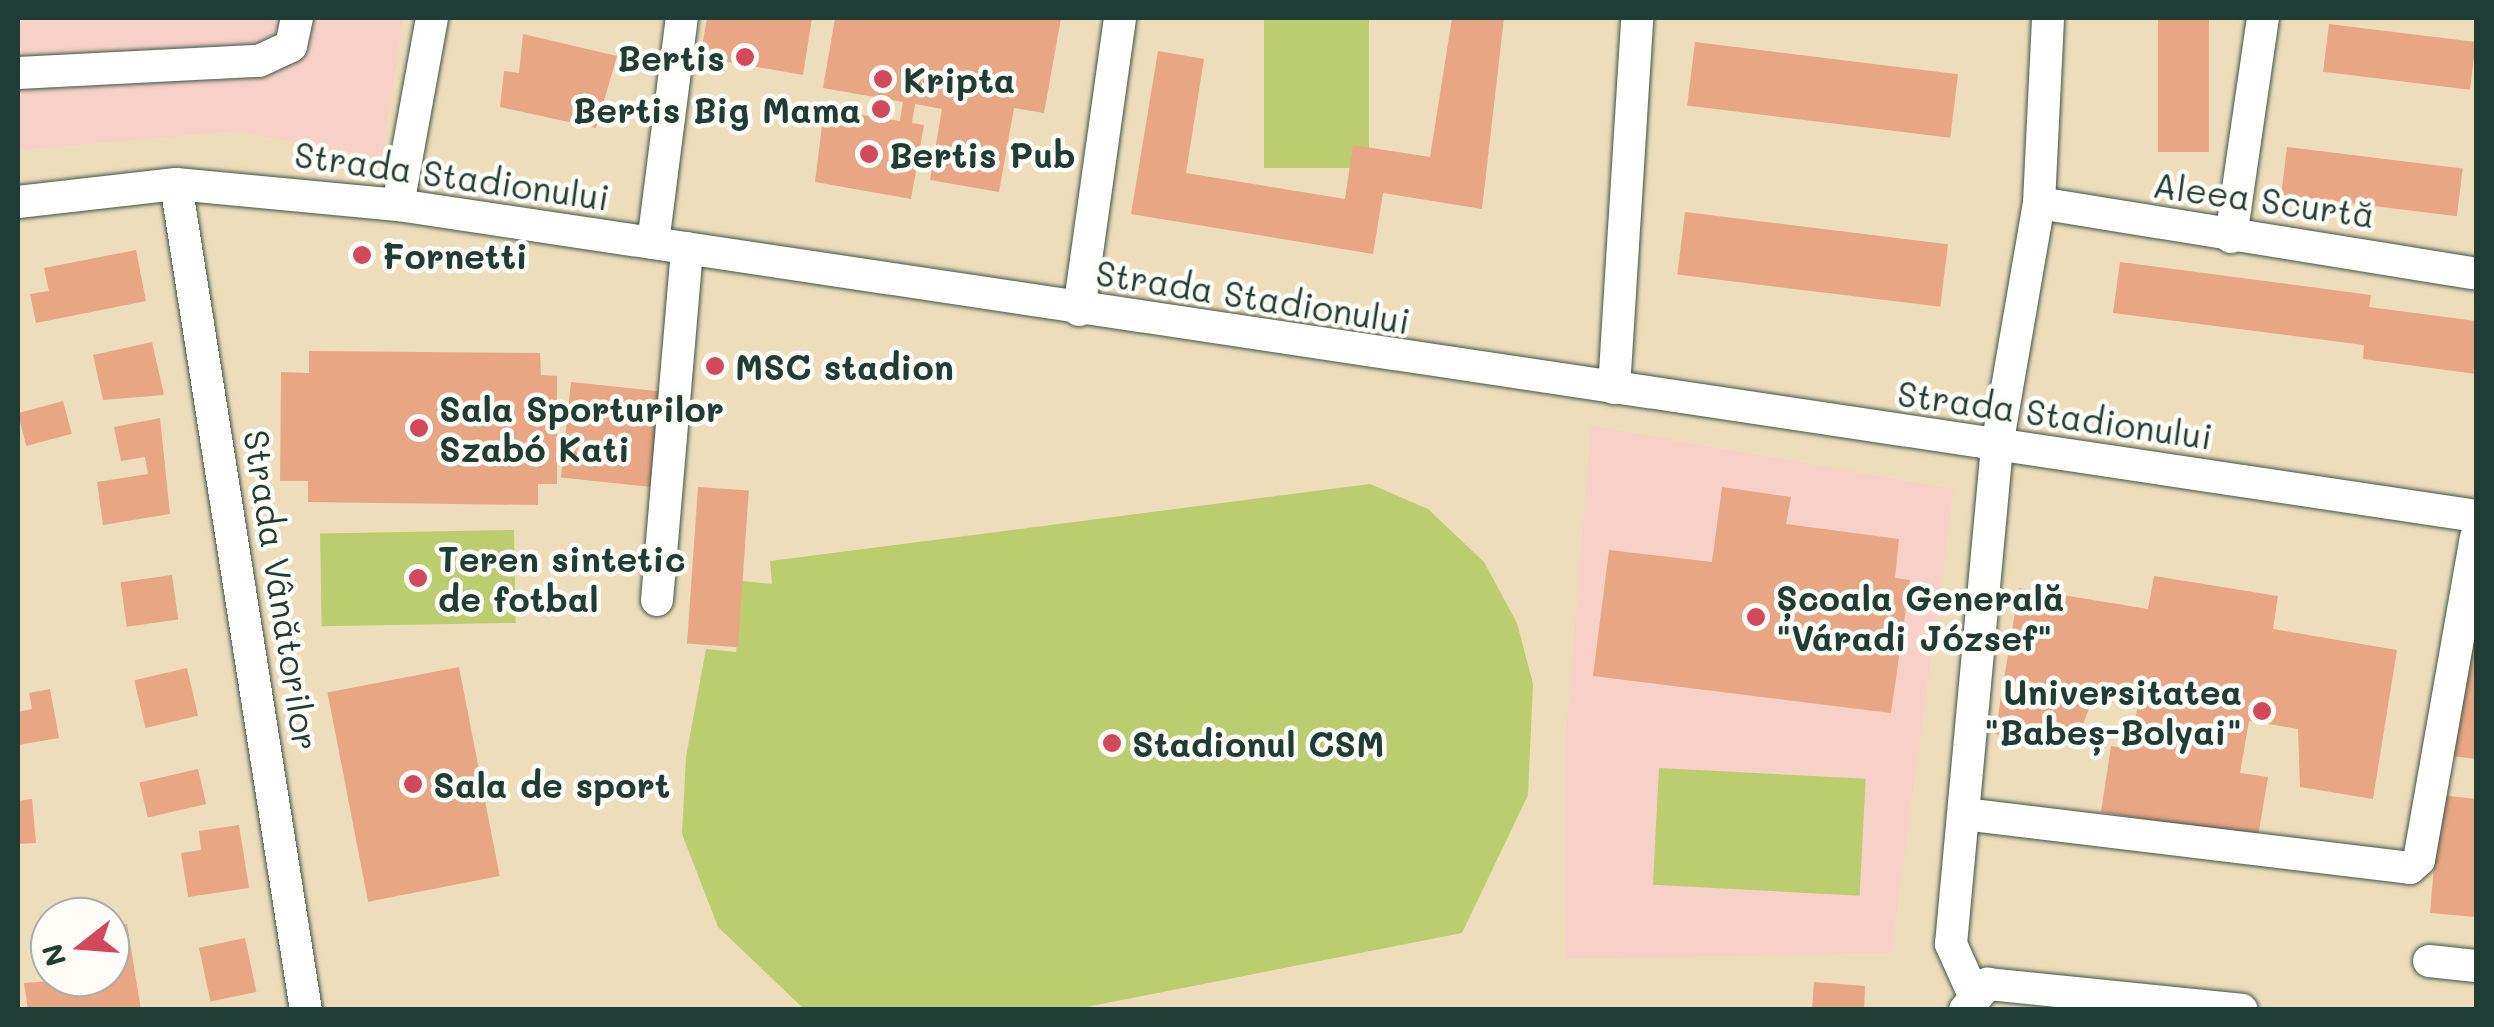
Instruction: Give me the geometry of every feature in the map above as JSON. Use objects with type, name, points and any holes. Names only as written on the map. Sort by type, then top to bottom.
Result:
[{"type":"street","points":[[18,73],[258,61],[291,46],[297,18]]},
{"type":"street","points":[[398,205],[432,18]]},
{"type":"street","points":[[654,243],[682,18]]},
{"type":"street","points":[[1079,310],[1120,18]]},
{"type":"street","points":[[1614,388],[1637,18]]},
{"type":"street","points":[[2048,18],[2039,203],[1997,446],[1951,944],[1969,1001],[1988,984],[2229,1009]]},
{"type":"street","points":[[2231,238],[2263,18]]},
{"type":"street","name":"Strada Stadionului","points":[[18,202],[176,184],[398,205],[1079,310],[2476,516]]},
{"type":"street","name":"Strada Vânătorilor","points":[[176,184],[306,1010]]},
{"type":"street","name":"Aleea Scurtă","points":[[2039,203],[2231,238],[2476,274]]},
{"type":"street","points":[[657,600],[687,248]]},
{"type":"street","points":[[1964,814],[2410,868],[2418,860],[2476,538]]},
{"type":"street","points":[[2429,961],[2476,966]]},
{"type":"shaded area","points":[[18,18],[403,18],[382,158],[236,131],[18,150]]},
{"type":"shaded area","name":"Școala Generală \"Váradi József\"","points":[[1591,426],[1954,489],[1891,953],[1566,959],[1565,746]]},
{"type":"green space","points":[[1264,18],[1369,18],[1369,168],[1264,168]]},
{"type":"green space","name":"Stadionul CSM","points":[[1370,484],[1428,509],[1484,562],[1517,623],[1533,684],[1528,795],[1462,933],[1076,1009],[804,1009],[718,927],[682,834],[686,757],[706,649],[736,652],[742,581],[772,584],[770,561]]},
{"type":"green space","name":"Teren sintetic de fotbal","points":[[514,530],[516,623],[322,626],[320,533]]},
{"type":"green space","points":[[1659,768],[1866,779],[1860,896],[1653,885]]},
{"type":"building","points":[[707,18],[812,18],[803,75],[700,57]]},
{"type":"building","points":[[835,18],[1061,18],[1044,113],[1014,108],[999,192],[930,180],[942,109],[915,104],[912,123],[924,125],[911,199],[815,182],[824,109],[900,121],[903,102],[823,88]]},
{"type":"building","points":[[1452,18],[1504,18],[1482,209],[1383,193],[1373,254],[1131,214],[1158,51],[1204,59],[1186,173],[1345,199],[1353,145],[1430,157]]},
{"type":"building","points":[[2158,18],[2209,18],[2209,152],[2158,152]]},
{"type":"building","points":[[2329,24],[2476,42],[2470,90],[2323,72]]},
{"type":"building","points":[[523,34],[617,56],[596,128],[500,107],[504,71],[519,73]]},
{"type":"building","points":[[1695,42],[1958,74],[1950,138],[1687,106]]},
{"type":"building","points":[[2287,147],[2463,169],[2457,216],[2281,195]]},
{"type":"building","points":[[1685,212],[1948,244],[1940,307],[1677,275]]},
{"type":"building","name":"Fornetti","points":[[353,245],[373,247],[371,265],[351,263]]},
{"type":"building","points":[[136,250],[146,301],[36,323],[30,294],[49,291],[44,268]]},
{"type":"building","points":[[2120,262],[2371,295],[2369,307],[2476,321],[2476,374],[2363,359],[2364,345],[2113,313]]},
{"type":"building","points":[[152,342],[164,395],[103,400],[93,355]]},
{"type":"building","name":"Sala Sporturilor Szabó Kati","points":[[309,351],[540,353],[541,375],[557,376],[557,484],[538,484],[538,505],[308,502],[308,481],[280,481],[281,372],[309,373]]},
{"type":"building","points":[[571,382],[662,392],[651,487],[561,477]]},
{"type":"building","points":[[63,401],[72,434],[26,446],[18,413]]},
{"type":"building","points":[[160,418],[170,514],[103,525],[97,482],[148,474],[145,457],[121,461],[114,427]]},
{"type":"building","points":[[698,487],[749,491],[738,647],[687,644]]},
{"type":"building","points":[[1722,487],[1791,497],[1786,524],[1899,539],[1895,578],[1910,580],[1891,713],[1593,676],[1609,550],[1712,562]]},
{"type":"building","points":[[172,575],[178,620],[127,627],[121,582]]},
{"type":"building","name":"Universitatea \"Babeș-Bolyai\"","points":[[2154,576],[2278,596],[2273,629],[2397,650],[2373,799],[2300,787],[2298,729],[2249,721],[2240,773],[2268,777],[2258,837],[2101,812],[2111,746],[2131,749],[2138,703],[2094,696],[2074,747],[1995,734],[2019,588],[2148,609]]},
{"type":"building","points":[[2467,638],[2476,639],[2476,759],[2451,756]]},
{"type":"building","name":"Sala de sport","points":[[459,667],[500,876],[368,902],[327,693]]},
{"type":"building","points":[[187,668],[198,716],[145,728],[134,680]]},
{"type":"building","points":[[50,689],[59,738],[18,745],[18,712],[32,709],[29,693]]},
{"type":"building","points":[[198,769],[206,804],[148,818],[140,782]]},
{"type":"building","points":[[2440,795],[2476,799],[2476,917],[2430,913]]},
{"type":"building","points":[[32,799],[36,843],[18,844],[18,801]]},
{"type":"building","points":[[239,825],[249,888],[188,897],[181,853],[201,850],[199,831]]},
{"type":"building","points":[[245,938],[256,992],[210,1002],[199,948]]},
{"type":"building","points":[[130,942],[141,1010],[28,1010],[24,983],[30,983],[30,997],[130,997]]},
{"type":"building","points":[[1814,982],[1865,986],[1864,1010],[1812,1010]]},
{"type":"place","name":"Bertis","points":[[745,57]]},
{"type":"place","name":"Kripta","points":[[883,79]]},
{"type":"place","name":"Bertis Big Mama","points":[[881,109]]},
{"type":"place","name":"Bertis Pub","points":[[869,154]]},
{"type":"place","name":"Fornetti","points":[[362,255]]},
{"type":"place","name":"MSC stadion","points":[[715,366]]},
{"type":"place","name":"Sala Sporturilor Szabó Kati","points":[[419,428]]},
{"type":"place","name":"Teren sintetic de fotbal","points":[[418,578]]},
{"type":"place","name":"Școala Generală \"Váradi József\"","points":[[1756,617]]},
{"type":"place","name":"Universitatea \"Babeș-Bolyai\"","points":[[2262,711]]},
{"type":"place","name":"Stadionul CSM","points":[[1112,743]]},
{"type":"place","name":"Sala de sport","points":[[413,784]]}]
